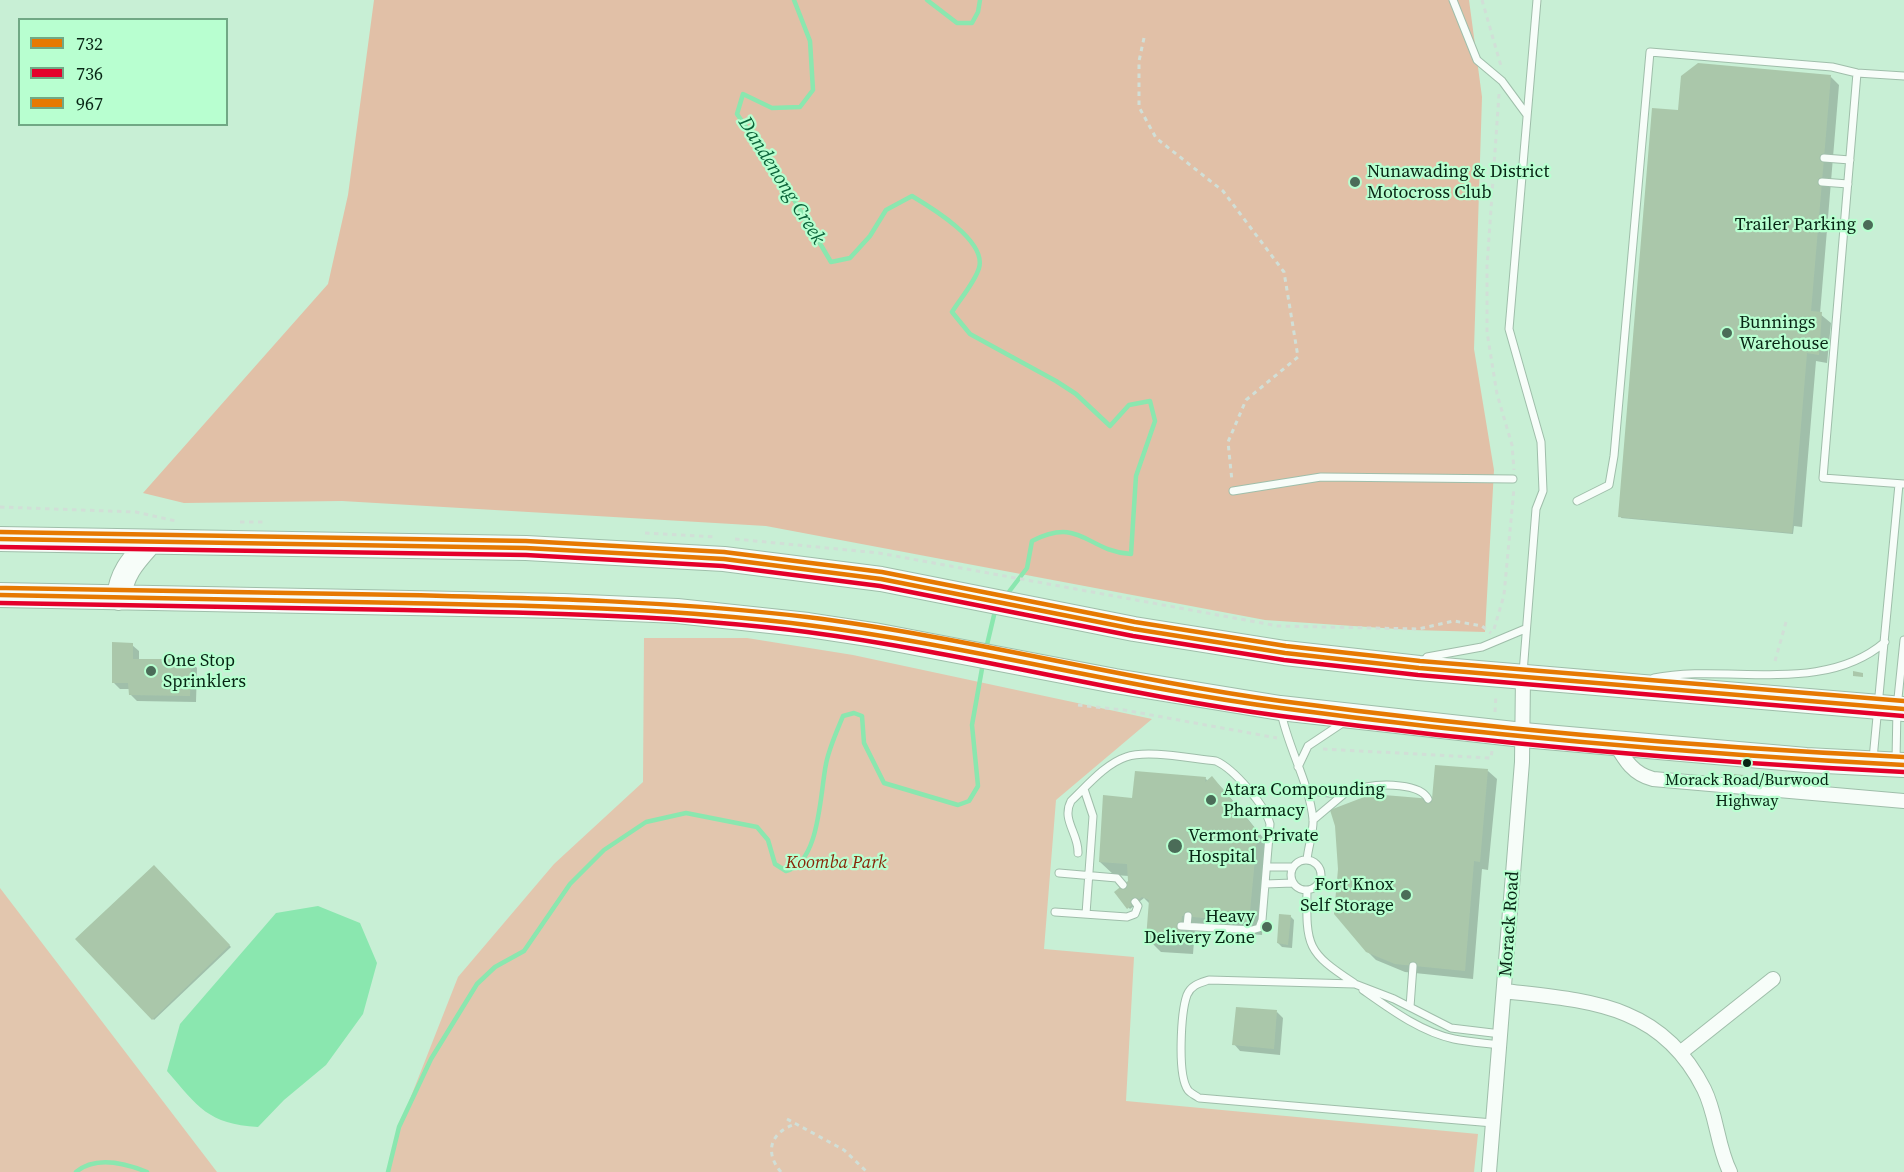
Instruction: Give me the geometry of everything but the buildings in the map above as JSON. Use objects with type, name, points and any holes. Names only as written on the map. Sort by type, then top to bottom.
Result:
[{"type":"highway","points":[[0,539],[526,548],[665,554],[806,568],[880,579],[1059,615],[1216,643],[1419,668],[1893,708]]},
{"type":"highway","points":[[119,598],[120,585],[126,570],[150,542]]},
{"type":"highway","points":[[0,595],[624,607],[807,625],[1280,708],[1523,735],[1891,765]]},
{"type":"street","name":"Morack Road","points":[[1489,1172],[1523,735],[1523,676]]},
{"type":"street","points":[[1615,743],[1627,763],[1641,776],[1653,779],[1904,801]]},
{"type":"street","points":[[1680,1053],[1773,980]]},
{"type":"street","points":[[1504,991],[1577,999],[1614,1008],[1644,1023],[1680,1053],[1694,1072],[1712,1108],[1730,1172]]},
{"type":"lane","points":[[1453,0],[1477,60],[1502,81],[1527,116]]},
{"type":"lane","points":[[1523,676],[1536,508],[1543,491],[1544,478],[1541,442],[1509,329],[1537,0]]},
{"type":"lane","points":[[1577,501],[1609,485],[1614,456],[1650,52],[1832,67],[1857,73],[1904,76]]},
{"type":"lane","points":[[1857,73],[1822,478],[1902,484],[1885,642],[1893,708],[1891,765]]},
{"type":"lane","points":[[1824,158],[1850,160]]},
{"type":"lane","points":[[1822,182],[1848,184]]},
{"type":"lane","points":[[1233,492],[1321,477],[1513,479]]},
{"type":"lane","points":[[1419,668],[1427,657],[1473,649],[1525,629]]},
{"type":"lane","points":[[1891,765],[1893,708],[1904,640]]},
{"type":"lane","points":[[1628,684],[1683,672],[1760,676],[1811,671],[1850,662],[1885,642]]},
{"type":"lane","points":[[1280,708],[1287,739],[1298,766],[1313,820],[1307,860]]},
{"type":"lane","points":[[1298,766],[1308,746],[1353,716]]},
{"type":"lane","points":[[1078,853],[1076,838],[1068,822],[1067,807],[1114,763],[1127,756],[1141,754],[1216,760],[1227,766],[1267,813],[1270,824],[1259,928],[1252,930],[1184,926],[1188,916]]},
{"type":"lane","points":[[1305,789],[1322,793],[1345,793],[1366,787],[1384,786],[1420,790],[1428,799]]},
{"type":"lane","points":[[1084,789],[1093,816],[1086,914]]},
{"type":"lane","points":[[1313,820],[1345,793]]},
{"type":"lane","points":[[1267,867],[1293,867],[1307,860]]},
{"type":"lane","points":[[1307,860],[1316,864],[1321,873],[1317,885],[1307,890]]},
{"type":"lane","points":[[1293,867],[1293,883]]},
{"type":"lane","points":[[1059,873],[1117,878],[1123,885]]},
{"type":"lane","points":[[1265,884],[1293,883],[1307,890]]},
{"type":"lane","points":[[1307,890],[1307,932],[1317,957],[1389,1009],[1431,1031],[1452,1039],[1501,1040]]},
{"type":"lane","points":[[1055,912],[1127,917],[1135,914],[1138,906],[1135,903]]},
{"type":"lane","points":[[1230,929],[1231,920]]},
{"type":"lane","points":[[1410,1007],[1413,966]]},
{"type":"lane","points":[[1494,1123],[1199,1098],[1188,1091],[1183,1080],[1184,1020],[1187,995],[1195,984],[1209,980],[1355,984],[1410,1007],[1451,1028],[1501,1040]]},
{"type":"path","points":[[1144,38],[1139,61],[1138,107],[1156,138],[1223,191],[1284,272],[1298,357],[1246,400],[1228,442],[1233,492]]},
{"type":"path","points":[[773,542],[879,554],[957,566],[1278,626],[1418,629],[1454,621],[1482,626],[1492,634],[1504,595],[1508,537],[1515,498],[1512,445],[1497,394],[1487,332],[1487,266],[1495,165]]},
{"type":"path","points":[[0,507],[136,512],[178,522]]},
{"type":"path","points":[[233,522],[255,522]]},
{"type":"path","points":[[1775,661],[1786,622]]},
{"type":"path","points":[[1491,758],[1498,675]]},
{"type":"path","points":[[787,1119],[844,1150],[867,1172]]},
{"type":"path","points":[[781,1172],[772,1156],[773,1140],[783,1128],[796,1124]]},
{"type":"green space","name":"Koomba Park","points":[[644,638],[747,638],[853,655],[1152,719],[1056,800],[1044,949],[1134,957],[1126,1101],[1478,1134],[1474,1172],[388,1172],[399,1127],[458,977],[554,864],[643,782]]},
{"type":"green space","points":[[0,888],[217,1172],[0,1172]]},
{"type":"shaded area","points":[[374,0],[1469,0],[1482,97],[1474,349],[1494,470],[1485,632],[1412,630],[1265,620],[766,526],[342,501],[184,503],[143,493],[328,284],[348,195]]},
{"type":"shaded area","points":[[318,906],[360,923],[377,963],[363,1014],[326,1065],[284,1100],[258,1127],[227,1122],[215,1117],[196,1104],[167,1071],[180,1024],[276,913]]},
{"type":"waterway","name":"Dandenong Creek","points":[[794,0],[810,41],[813,90],[800,107],[772,108],[743,94],[737,114],[777,171],[831,262],[850,258],[870,236],[886,210],[912,196],[956,226],[975,247],[979,258],[979,268],[971,285],[952,312],[970,334],[1076,394],[1110,426],[1129,405],[1150,401],[1155,421],[1136,476],[1131,554],[1116,552],[1073,533],[1048,534],[1032,541],[1027,568],[1005,597]]},
{"type":"waterway","name":"Dandenong Creek","points":[[927,0],[957,23],[972,23],[978,12],[980,0]]},
{"type":"waterway","name":"Dandenong Creek","points":[[986,649],[995,611]]},
{"type":"waterway","name":"Dandenong Creek","points":[[388,1172],[399,1127],[431,1059],[477,984],[495,967],[524,951],[570,884],[604,850],[646,822],[686,813],[757,827],[768,840],[775,864],[786,871],[797,865],[806,855],[812,841],[820,808],[826,764],[833,740],[843,716],[854,713],[862,716],[864,743],[884,783],[958,805],[969,801],[978,786],[972,725],[983,663]]},
{"type":"waterway","name":"Dandenong Creek","points":[[76,1172],[101,1162],[111,1162],[147,1172]]},
{"type":"transit line","name":"967","points":[[0,532],[526,541],[724,552],[882,572],[1135,622],[1286,646],[1420,661],[1904,701]]},
{"type":"transit line","name":"732","points":[[0,539],[526,548],[724,559],[881,579],[1134,629],[1285,653],[1419,668],[1904,709]]},
{"type":"transit line","name":"736","points":[[0,547],[526,555],[723,566],[880,586],[1133,636],[1284,660],[1418,675],[1903,716]]},
{"type":"transit line","name":"967","points":[[0,588],[505,597],[706,607],[866,625],[1222,692],[1358,711],[1592,736],[1904,757]]},
{"type":"transit line","name":"732","points":[[0,595],[556,607],[656,611],[757,619],[866,633],[1162,689],[1358,718],[1592,743],[1904,765]]},
{"type":"transit line","name":"736","points":[[0,603],[505,612],[757,626],[926,651],[1222,707],[1358,726],[1670,757],[1904,772]]},
{"type":"place","name":"Nunawading & District Motocross Club","points":[[1355,182]]},
{"type":"place","name":"Trailer Parking","points":[[1868,225]]},
{"type":"place","name":"Bunnings Warehouse","points":[[1727,333]]},
{"type":"place","name":"One Stop Sprinklers","points":[[151,671]]},
{"type":"place","name":"Morack Road/Burwood Highway","points":[[1747,763]]},
{"type":"place","name":"Atara Compounding Pharmacy","points":[[1211,800]]},
{"type":"place","name":"Vermont Private Hospital","points":[[1175,846]]},
{"type":"place","name":"Fort Knox Self Storage","points":[[1406,895]]},
{"type":"place","name":"Heavy Delivery Zone","points":[[1267,927]]}]
